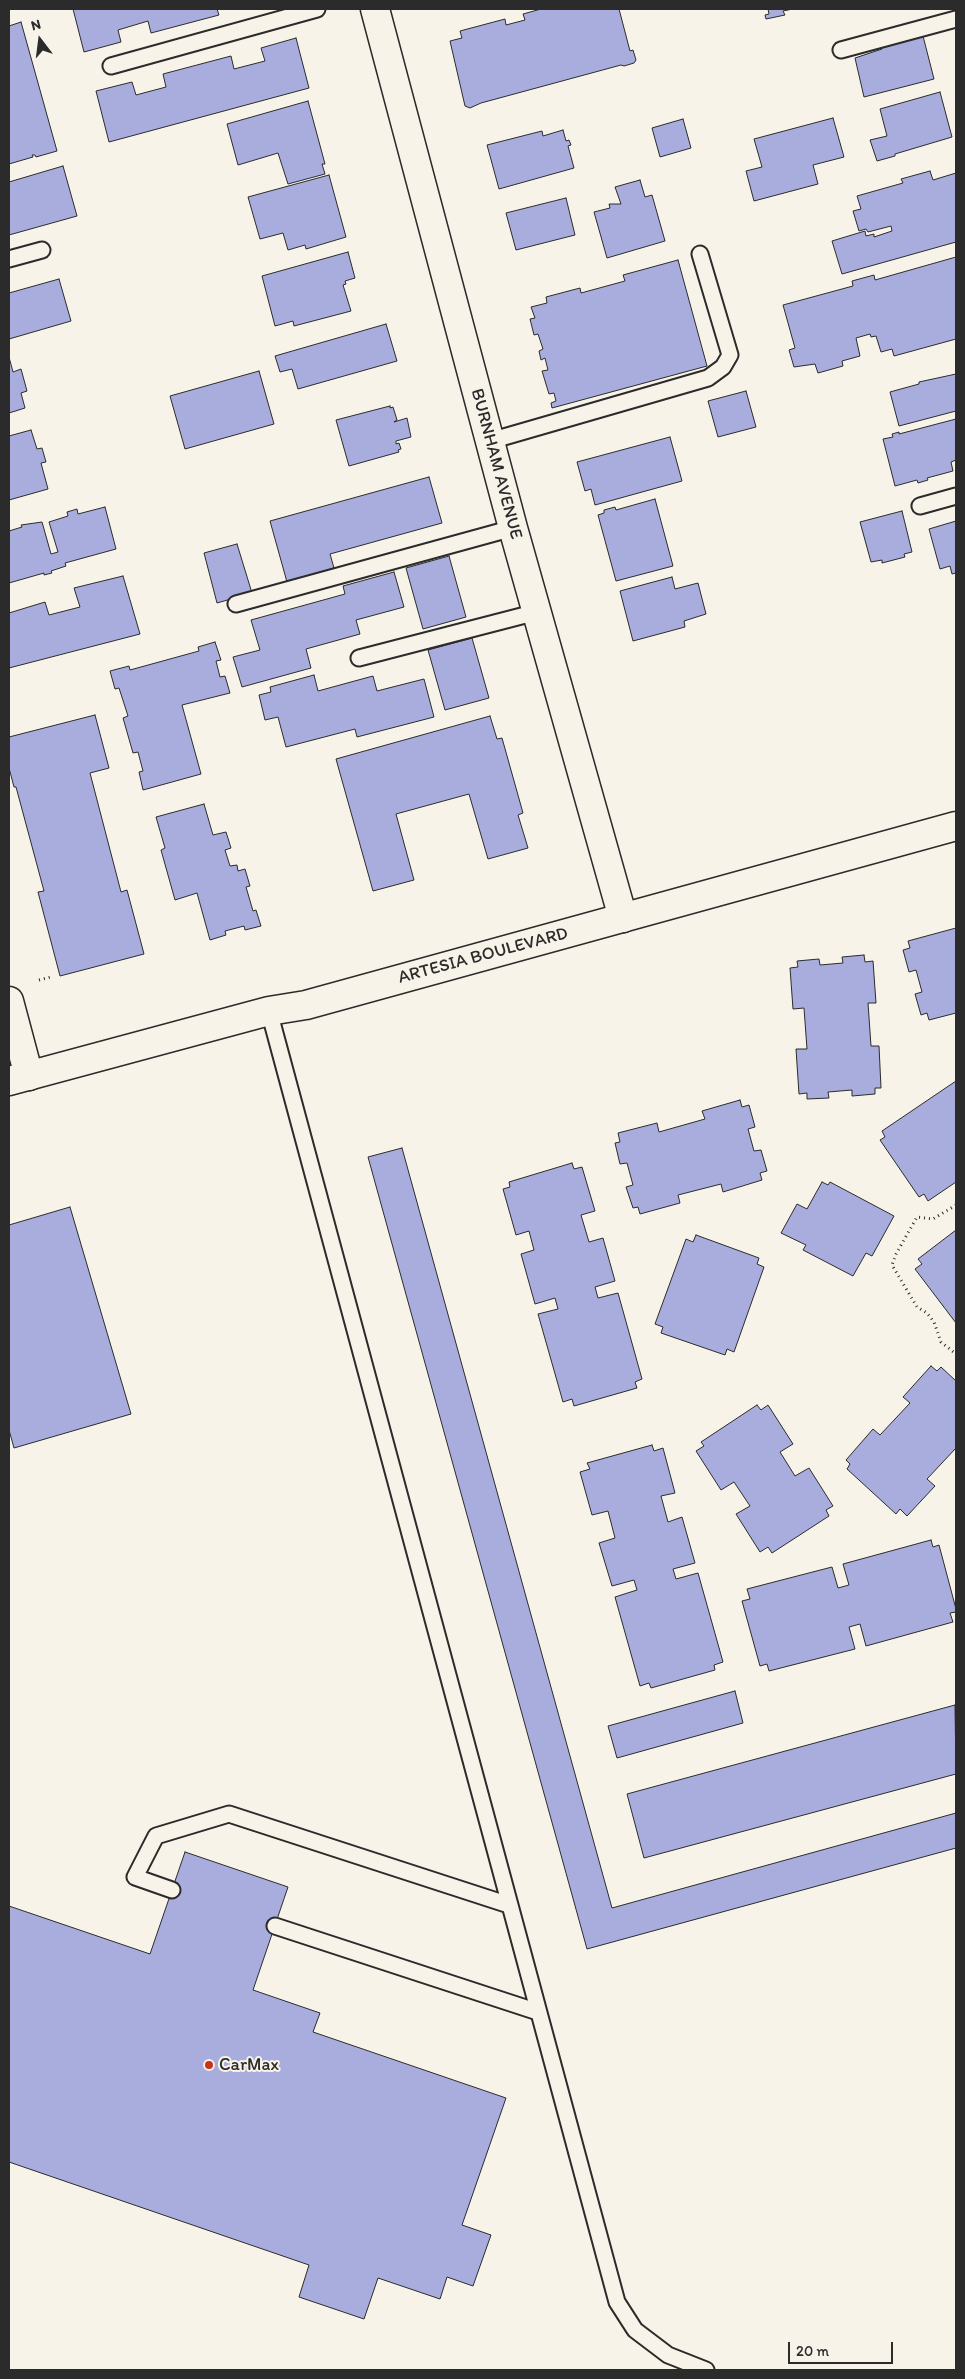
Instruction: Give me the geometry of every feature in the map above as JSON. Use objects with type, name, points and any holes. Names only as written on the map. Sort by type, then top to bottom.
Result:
[{"type":"street","name":"BURNHAM AVENUE","points":[[375,9],[513,528],[623,918]]},
{"type":"street","name":"ARTESIA BOULEVARD","points":[[19,1078],[269,1011],[306,1005],[956,826]]},
{"type":"street","points":[[9,1001],[19,1078]]},
{"type":"lane","points":[[111,66],[317,9]]},
{"type":"lane","points":[[841,50],[956,19]]},
{"type":"lane","points":[[9,259],[42,250]]},
{"type":"lane","points":[[490,441],[708,378],[723,367],[730,355],[700,254]]},
{"type":"lane","points":[[920,506],[956,496]]},
{"type":"lane","points":[[236,604],[513,528]]},
{"type":"lane","points":[[359,658],[537,612]]},
{"type":"lane","points":[[269,1011],[617,2302],[634,2330],[668,2355],[706,2370]]},
{"type":"lane","points":[[172,1890],[135,1877],[156,1836],[229,1814],[509,1905]]},
{"type":"lane","points":[[275,1926],[538,2012]]},
{"type":"path","points":[[39,980],[51,978]]},
{"type":"path","points":[[956,1205],[933,1220],[918,1216],[896,1254],[892,1265],[917,1307],[927,1313],[934,1322],[940,1342],[956,1354]]},
{"type":"building","points":[[73,9],[217,9],[219,15],[151,33],[148,21],[118,30],[121,42],[84,52]]},
{"type":"building","points":[[541,9],[619,9],[630,51],[633,50],[636,60],[634,63],[624,66],[621,65],[481,103],[470,108],[465,106],[450,41],[462,38],[460,31],[505,19],[506,25],[525,20],[523,14]]},
{"type":"building","points":[[768,9],[793,9],[783,11],[785,15],[766,19],[765,15],[769,14]]},
{"type":"building","points":[[21,22],[57,151],[36,157],[32,155],[33,157],[9,164],[9,26]]},
{"type":"building","points":[[923,36],[934,79],[864,97],[855,58],[881,48]]},
{"type":"building","points":[[296,38],[309,88],[109,142],[96,91],[132,82],[136,95],[166,87],[163,74],[231,56],[234,69],[265,61],[261,48]]},
{"type":"building","points":[[940,92],[952,137],[877,161],[870,140],[887,136],[880,109]]},
{"type":"building","points":[[308,101],[325,164],[322,164],[325,174],[288,184],[278,153],[238,165],[227,124]]},
{"type":"building","points":[[833,118],[844,157],[813,165],[818,184],[754,201],[746,171],[762,167],[754,139]]},
{"type":"building","points":[[683,119],[691,148],[660,157],[652,128]]},
{"type":"building","points":[[563,130],[566,141],[569,140],[571,145],[568,146],[574,168],[499,189],[487,145],[542,131],[543,136]]},
{"type":"building","points":[[63,166],[77,216],[9,235],[9,182]]},
{"type":"building","points":[[930,171],[933,180],[956,173],[956,242],[842,274],[832,241],[865,231],[866,236],[874,234],[874,237],[892,231],[891,226],[868,232],[866,229],[859,231],[853,211],[861,209],[857,196],[903,183],[901,179]]},
{"type":"building","points":[[329,175],[346,237],[306,249],[305,245],[288,250],[283,233],[260,239],[248,197]]},
{"type":"building","points":[[640,180],[645,197],[652,195],[665,241],[607,258],[594,212],[610,208],[609,204],[621,204],[615,187]]},
{"type":"building","points":[[566,198],[575,235],[516,250],[506,213]]},
{"type":"building","points":[[348,252],[355,278],[345,281],[346,284],[343,285],[351,311],[294,326],[293,321],[275,326],[262,276]]},
{"type":"building","points":[[956,257],[956,339],[894,356],[892,349],[881,352],[876,336],[871,337],[870,334],[856,338],[860,356],[842,361],[843,366],[818,373],[815,364],[794,367],[789,350],[795,348],[783,305],[853,286],[852,281],[874,275],[875,280]]},
{"type":"building","points":[[678,260],[707,366],[552,408],[551,403],[556,401],[554,393],[549,394],[542,371],[548,370],[545,358],[541,360],[539,351],[543,349],[538,334],[534,335],[530,319],[535,318],[531,307],[547,303],[546,297],[580,288],[581,293],[625,281],[623,275]]},
{"type":"building","points":[[59,279],[71,321],[9,339],[9,293]]},
{"type":"building","points":[[386,324],[397,361],[298,389],[292,369],[280,372],[275,356]]},
{"type":"building","points":[[9,357],[13,372],[21,369],[27,391],[21,393],[25,408],[9,413]]},
{"type":"building","points":[[259,371],[274,424],[185,449],[170,396]]},
{"type":"building","points":[[956,374],[956,411],[899,426],[890,392],[919,384],[919,382]]},
{"type":"building","points":[[746,391],[756,427],[718,437],[708,401]]},
{"type":"building","points":[[390,406],[390,408],[393,407],[397,420],[394,422],[407,418],[411,437],[396,441],[396,444],[399,443],[401,449],[398,450],[399,452],[349,466],[336,420]]},
{"type":"building","points":[[956,419],[956,460],[951,462],[953,471],[927,478],[928,480],[918,483],[917,480],[895,486],[883,439],[893,437],[892,434],[899,432],[899,434]]},
{"type":"building","points":[[31,430],[37,449],[42,448],[46,462],[41,463],[48,489],[9,500],[9,436]]},
{"type":"building","points":[[670,437],[682,481],[595,505],[591,489],[585,491],[577,462]]},
{"type":"building","points":[[429,477],[442,523],[330,554],[334,568],[287,582],[270,521]]},
{"type":"building","points":[[655,499],[673,566],[616,581],[598,515],[604,513],[604,510],[615,507],[616,510]]},
{"type":"building","points":[[105,507],[116,549],[65,563],[66,566],[51,571],[52,573],[44,575],[44,573],[9,583],[9,531],[22,527],[21,525],[42,522],[51,554],[58,552],[49,522],[68,516],[67,512],[77,509],[78,514]]},
{"type":"building","points":[[902,511],[912,552],[904,554],[905,557],[882,563],[882,560],[871,562],[860,522]]},
{"type":"building","points":[[956,521],[956,573],[952,574],[950,566],[940,569],[929,529]]},
{"type":"building","points":[[237,544],[252,593],[217,603],[204,553]]},
{"type":"building","points":[[449,556],[466,617],[423,629],[406,568]]},
{"type":"building","points":[[394,572],[404,607],[356,620],[360,634],[306,649],[311,668],[242,687],[233,657],[260,650],[251,620],[345,594],[343,586]]},
{"type":"building","points":[[123,576],[140,634],[9,668],[9,613],[45,602],[49,615],[80,607],[74,588]]},
{"type":"building","points":[[672,577],[675,589],[698,583],[706,614],[684,621],[685,627],[633,641],[620,591]]},
{"type":"building","points":[[472,638],[489,698],[445,710],[428,650]]},
{"type":"building","points":[[215,642],[221,660],[216,661],[220,677],[225,676],[230,693],[182,705],[201,774],[143,790],[139,772],[143,771],[138,752],[133,753],[123,718],[128,716],[119,688],[115,689],[110,671],[129,666],[130,670],[199,651],[198,647]]},
{"type":"building","points":[[314,675],[318,691],[373,676],[377,691],[424,679],[434,717],[357,737],[355,729],[286,747],[278,717],[265,720],[259,695],[271,692],[270,687]]},
{"type":"building","points":[[95,715],[109,768],[90,773],[121,892],[127,890],[144,954],[60,976],[38,892],[44,891],[16,787],[14,787],[9,768],[9,737]]},
{"type":"building","points":[[490,716],[497,739],[502,738],[523,813],[518,815],[528,848],[488,859],[469,794],[396,814],[414,880],[373,891],[336,759]]},
{"type":"building","points":[[204,804],[213,835],[226,832],[231,848],[225,850],[230,866],[237,865],[238,871],[245,869],[250,886],[246,887],[253,911],[256,910],[261,926],[245,930],[244,926],[225,931],[226,935],[210,940],[197,893],[175,900],[161,850],[165,848],[156,817]]},
{"type":"building","points":[[956,928],[956,1013],[929,1020],[927,1013],[921,1015],[915,994],[922,992],[916,970],[909,972],[903,950],[910,948],[908,941]]},
{"type":"building","points":[[864,955],[865,962],[873,961],[876,1003],[868,1003],[871,1046],[879,1046],[881,1088],[875,1088],[875,1094],[852,1096],[852,1090],[828,1092],[829,1098],[807,1099],[807,1093],[799,1094],[796,1049],[807,1049],[804,1008],[793,1009],[790,968],[798,967],[797,961],[819,959],[820,965],[843,963],[842,957]]},
{"type":"building","points":[[956,1081],[956,1182],[928,1201],[924,1194],[919,1197],[880,1140],[885,1137],[882,1131]]},
{"type":"building","points":[[740,1100],[742,1107],[749,1105],[755,1127],[748,1129],[754,1151],[761,1150],[767,1171],[760,1173],[762,1180],[723,1192],[721,1184],[678,1195],[680,1203],[640,1214],[638,1207],[633,1208],[626,1187],[633,1185],[627,1163],[620,1164],[615,1143],[620,1142],[618,1133],[657,1123],[659,1132],[705,1119],[702,1111]]},
{"type":"building","points":[[402,1148],[612,1908],[956,1813],[956,1848],[587,1949],[368,1157]]},
{"type":"building","points":[[572,1163],[574,1169],[582,1167],[595,1211],[581,1215],[589,1242],[603,1238],[615,1281],[595,1287],[598,1298],[618,1293],[642,1379],[635,1382],[637,1388],[574,1406],[572,1399],[563,1402],[538,1314],[558,1309],[555,1298],[535,1304],[521,1254],[534,1250],[529,1231],[516,1235],[503,1189],[510,1187],[509,1182]]},
{"type":"building","points":[[822,1182],[828,1185],[830,1182],[894,1216],[872,1256],[866,1253],[853,1276],[803,1250],[806,1245],[781,1233],[797,1204],[807,1209]]},
{"type":"building","points":[[70,1207],[131,1414],[14,1448],[9,1430],[9,1225]]},
{"type":"building","points":[[956,1230],[956,1323],[915,1269],[922,1264],[918,1259]]},
{"type":"building","points":[[696,1235],[759,1258],[757,1264],[764,1267],[734,1352],[727,1349],[725,1355],[661,1333],[663,1327],[655,1324],[686,1239],[693,1242]]},
{"type":"building","points":[[931,1366],[937,1371],[941,1367],[956,1381],[956,1448],[927,1479],[935,1486],[907,1516],[900,1509],[896,1514],[847,1469],[850,1464],[846,1460],[873,1429],[880,1435],[910,1403],[903,1397]]},
{"type":"building","points":[[757,1405],[761,1410],[768,1405],[793,1444],[780,1452],[795,1476],[809,1468],[833,1506],[826,1510],[829,1516],[772,1553],[768,1547],[760,1552],[736,1514],[750,1506],[734,1482],[721,1490],[696,1451],[704,1446],[701,1442]]},
{"type":"building","points":[[652,1445],[654,1451],[663,1448],[675,1493],[661,1496],[668,1522],[682,1517],[695,1563],[673,1569],[676,1579],[698,1573],[723,1662],[714,1665],[715,1670],[651,1688],[649,1683],[640,1686],[615,1597],[637,1590],[634,1580],[612,1586],[599,1543],[615,1538],[608,1511],[592,1515],[580,1472],[590,1469],[587,1463]]},
{"type":"building","points":[[931,1540],[933,1547],[939,1545],[956,1609],[956,1612],[950,1613],[953,1622],[866,1646],[860,1624],[849,1627],[855,1649],[769,1671],[767,1664],[760,1666],[742,1601],[750,1599],[747,1589],[832,1567],[838,1588],[849,1585],[843,1564]]},
{"type":"building","points":[[735,1691],[743,1723],[617,1758],[608,1726]]},
{"type":"building","points":[[955,1705],[956,1774],[644,1858],[627,1794]]},
{"type":"building","name":"CarMax","points":[[185,1852],[288,1887],[253,1990],[320,2013],[313,2032],[506,2098],[462,2225],[491,2235],[473,2286],[447,2277],[440,2299],[378,2278],[364,2319],[299,2297],[309,2265],[9,2162],[9,1906],[150,1954]]},
{"type":"place","name":"CarMax","points":[[209,2065]]}]
